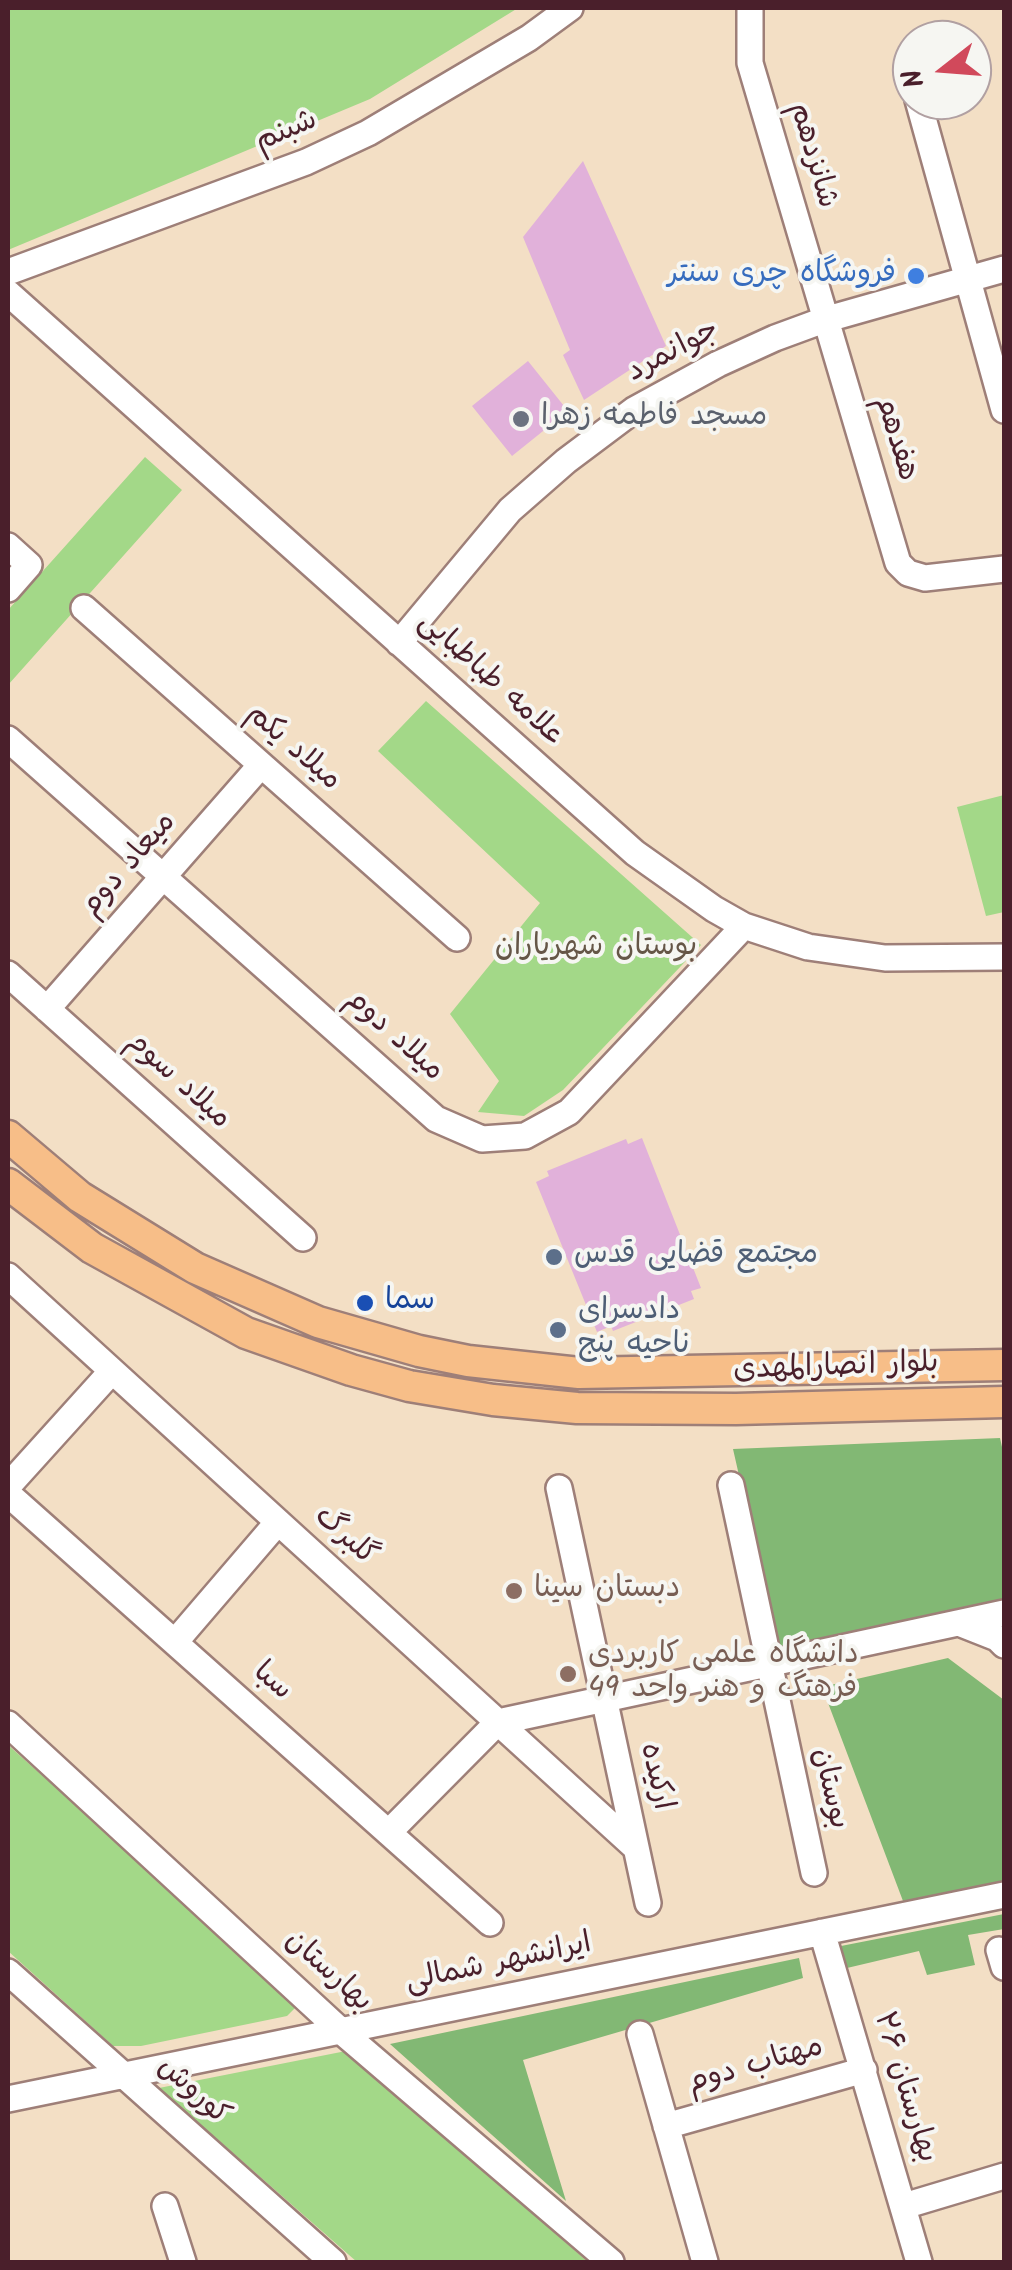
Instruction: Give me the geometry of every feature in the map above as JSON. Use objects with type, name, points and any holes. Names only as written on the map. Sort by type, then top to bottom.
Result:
[{"type":"main road","name":"بلوار انصارالمهدی","points":[[8,1136],[80,1197],[195,1268],[318,1322],[419,1351],[579,1374],[1004,1365]]},
{"type":"main road","name":"بلوار انصارالمهدی","points":[[8,1184],[92,1248],[246,1333],[410,1386],[493,1400],[577,1408],[736,1409],[1004,1402]]},
{"type":"street","name":"شبنم","points":[[8,272],[306,162],[368,133],[529,38],[570,8]]},
{"type":"street","name":"شانزدهم","points":[[750,8],[750,63],[824,320]]},
{"type":"street","points":[[924,120],[1004,410]]},
{"type":"street","name":"جوانمرد","points":[[399,644],[510,510],[634,410],[718,364],[824,320],[1004,270]]},
{"type":"street","name":"علامه طباطبایی","points":[[8,293],[635,853],[714,909],[744,926],[808,946],[885,958],[1004,957]]},
{"type":"street","name":"هفدهم","points":[[824,320],[898,563],[908,573],[925,578],[1004,569]]},
{"type":"street","points":[[8,546],[29,565],[8,590]]},
{"type":"street","name":"میلاد یکم","points":[[84,608],[458,938]]},
{"type":"street","name":"میلاد دوم","points":[[8,739],[436,1119],[482,1139],[526,1136],[569,1112],[744,926]]},
{"type":"street","name":"میعاد دوم","points":[[47,1010],[261,765]]},
{"type":"street","name":"میلاد سوم","points":[[8,974],[303,1238]]},
{"type":"street","name":"گلبرگ","points":[[8,1276],[636,1848]]},
{"type":"street","points":[[8,1486],[112,1371]]},
{"type":"street","name":"بوستان","points":[[731,1484],[814,1873]]},
{"type":"street","name":"ارکیده","points":[[559,1488],[648,1903]]},
{"type":"street","name":"سبا","points":[[8,1494],[490,1923]]},
{"type":"street","points":[[175,1642],[278,1522]]},
{"type":"street","points":[[390,1831],[498,1722],[1004,1613]]},
{"type":"street","points":[[959,1623],[998,1638],[1004,1645]]},
{"type":"street","name":"بهارستان","points":[[8,1724],[341,2030],[611,2262]]},
{"type":"street","name":"ایرانشهر شمالی","points":[[8,2099],[1004,1895]]},
{"type":"street","name":"بهارستان ۲۶","points":[[822,1932],[919,2262]]},
{"type":"street","name":"کوروش","points":[[8,1972],[334,2262]]},
{"type":"street","name":"مهتاب دوم","points":[[640,2034],[704,2262]]},
{"type":"street","name":"مهتاب دوم","points":[[666,2126],[864,2070]]},
{"type":"street","points":[[904,2206],[1004,2176]]},
{"type":"street","points":[[166,2206],[183,2262]]},
{"type":"green space","points":[[8,8],[518,8],[370,99],[8,250]]},
{"type":"green space","points":[[145,457],[182,490],[8,685],[8,610]]},
{"type":"green space","name":"بوستان شهریاران","points":[[426,701],[701,945],[563,1090],[524,1116],[478,1112],[499,1081],[450,1014],[540,903],[378,751]]},
{"type":"green space","points":[[1004,795],[1004,912],[986,916],[957,807]]},
{"type":"green space","points":[[1000,1438],[1004,1456],[1004,1603],[778,1647],[733,1449]]},
{"type":"green space","points":[[948,1658],[1004,1700],[1004,1883],[903,1901],[822,1687]]},
{"type":"green space","points":[[8,1745],[299,2004],[287,2016],[141,2046],[113,2046],[8,1951]]},
{"type":"green space","points":[[1004,1914],[1004,1929],[968,1935],[975,1965],[927,1975],[919,1951],[847,1968],[841,1946]]},
{"type":"green space","points":[[799,1958],[803,1978],[523,2060],[566,2201],[390,2044]]},
{"type":"green space","points":[[346,2051],[588,2262],[357,2262],[159,2088]]},
{"type":"building","points":[[583,161],[666,346],[584,400],[563,355],[570,350],[523,237]]},
{"type":"building","points":[[528,361],[568,411],[512,456],[472,406]]},
{"type":"building","points":[[642,1138],[701,1288],[691,1291],[694,1299],[613,1331],[611,1326],[597,1332],[536,1182],[549,1176],[547,1171],[626,1139],[628,1144]]},
{"type":"place","name":"فروشگاه چری سنتر","points":[[916,276]]},
{"type":"place","name":"مسجد فاطمه زهرا","points":[[521,419]]},
{"type":"place","name":"مجتمع قضایی قدس","points":[[554,1257]]},
{"type":"place","name":"سما","points":[[365,1303]]},
{"type":"place","name":"دادسرای ناحیه پنج","points":[[558,1330]]},
{"type":"place","name":"دبستان سینا","points":[[514,1591]]},
{"type":"place","name":"دانشگاه علمی کاربردی فرهتگ و هنر واحد 49","points":[[568,1674]]}]
